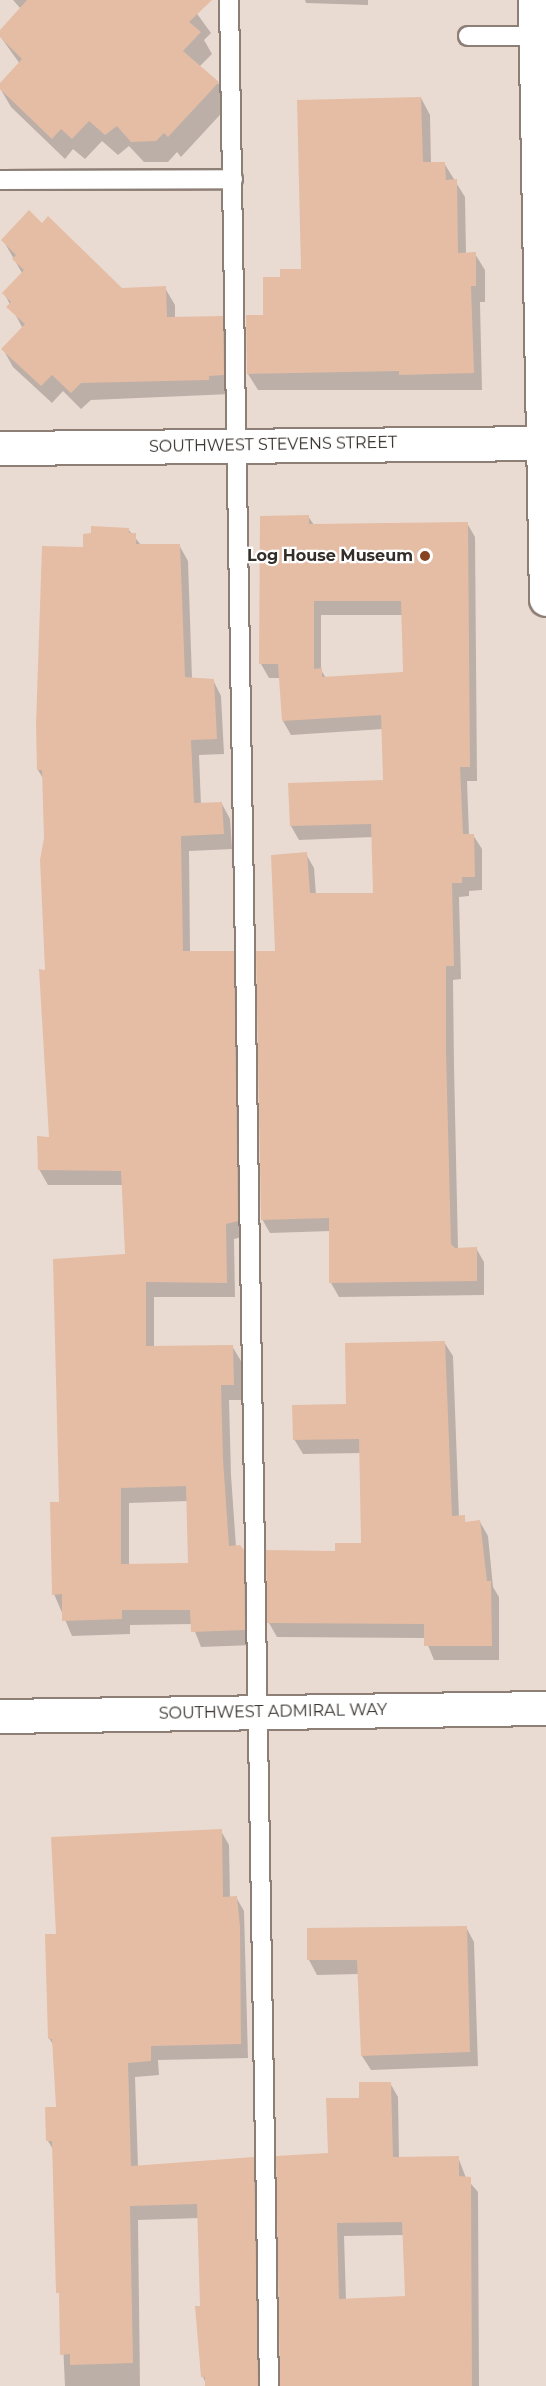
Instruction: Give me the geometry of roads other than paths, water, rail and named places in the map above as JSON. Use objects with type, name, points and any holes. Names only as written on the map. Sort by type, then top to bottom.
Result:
[{"type":"street","points":[[535,0],[545,443],[546,599]]},
{"type":"street","name":"SOUTHWEST STEVENS STREET","points":[[0,448],[545,443]]},
{"type":"street","name":"SOUTHWEST ADMIRAL WAY","points":[[0,1716],[546,1708]]},
{"type":"lane","points":[[229,0],[269,2386]]},
{"type":"lane","points":[[468,36],[536,36]]},
{"type":"lane","points":[[0,180],[233,179]]},
{"type":"place","name":"Log House Museum","points":[[425,556]]}]
